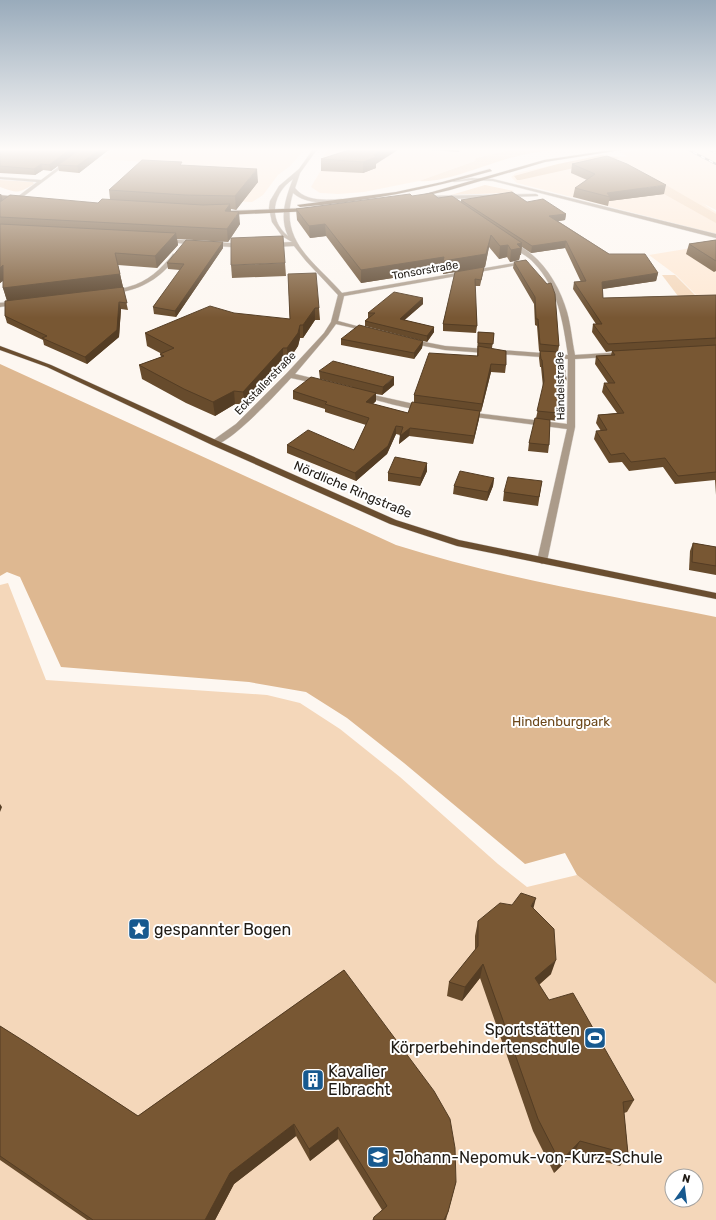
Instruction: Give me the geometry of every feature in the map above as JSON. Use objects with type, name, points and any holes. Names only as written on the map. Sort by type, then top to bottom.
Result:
[{"type":"main road","points":[[287,212],[326,205]]},
{"type":"main road","points":[[223,207],[271,209],[287,212],[364,205]]},
{"type":"main road","points":[[217,213],[271,209]]},
{"type":"main road","name":"Nördliche Ringstraße","points":[[0,348],[49,366],[215,443],[393,522],[457,543],[716,596]]},
{"type":"street","points":[[0,212],[10,205]]},
{"type":"street","points":[[272,205],[272,218],[286,238],[294,244],[340,295],[334,322],[377,333]]},
{"type":"street","points":[[288,205],[287,212],[288,230],[294,244]]},
{"type":"street","points":[[591,205],[716,236]]},
{"type":"street","name":"Händelstraße","points":[[504,239],[536,261],[551,281],[564,312],[572,357],[571,427],[542,561]]},
{"type":"street","points":[[162,241],[250,246]]},
{"type":"street","points":[[104,293],[126,290],[151,281],[164,270],[185,242]]},
{"type":"street","points":[[262,245],[294,244]]},
{"type":"street","name":"Tonsorstraße","points":[[340,295],[536,261]]},
{"type":"street","points":[[0,305],[22,302]]},
{"type":"street","name":"Eckstallerstraße","points":[[215,443],[239,426],[290,374],[326,334],[334,322]]},
{"type":"street","points":[[399,339],[445,348],[572,357],[633,353]]},
{"type":"street","points":[[290,374],[327,384]]},
{"type":"street","points":[[358,392],[410,406],[433,409]]},
{"type":"street","points":[[456,412],[571,427]]},
{"type":"shaded area","points":[[603,205],[705,205],[716,212],[716,234]]},
{"type":"shaded area","points":[[684,205],[700,205],[716,214],[716,223]]},
{"type":"shaded area","points":[[706,205],[716,205],[716,210]]},
{"type":"shaded area","points":[[716,244],[716,319],[701,300],[676,275],[649,255]]},
{"type":"shaded area","points":[[662,275],[675,275],[699,299],[681,300]]},
{"type":"shaded area","points":[[8,583],[46,680],[267,695],[300,703],[340,729],[400,777],[498,864],[527,887],[577,875],[716,984],[716,1220],[0,1220],[0,585]]},
{"type":"green space","name":"Hindenburgpark","points":[[0,364],[396,545],[435,557],[515,576],[716,617],[716,984],[577,875],[565,853],[525,864],[404,763],[347,718],[306,692],[249,682],[61,667],[20,577],[7,572],[0,576]]},
{"type":"building","points":[[0,205],[229,205],[225,211],[239,212],[227,229],[0,217]]},
{"type":"building","points":[[327,205],[465,205],[522,243],[517,244],[521,248],[511,250],[508,245],[500,246],[491,235],[486,254],[443,261],[444,257],[361,270],[325,224],[309,226],[296,209]]},
{"type":"building","points":[[469,205],[552,205],[566,214],[549,216],[609,254],[645,254],[658,273],[602,282],[603,298],[716,295],[716,338],[608,344],[593,324],[602,324],[574,282],[586,281],[566,241],[532,246]]},
{"type":"building","points":[[0,224],[176,233],[155,256],[115,253],[120,274],[3,288],[3,265],[0,268]]},
{"type":"building","points":[[283,236],[285,263],[231,265],[231,238]]},
{"type":"building","points":[[186,240],[223,242],[175,311],[153,307],[184,264],[167,263]]},
{"type":"building","points":[[716,240],[716,261],[689,244]]},
{"type":"building","points":[[526,260],[547,284],[551,283],[555,294],[559,346],[540,344],[538,319],[536,319],[535,297],[514,262]]},
{"type":"building","points":[[484,267],[481,280],[475,279],[477,326],[443,324],[455,272]]},
{"type":"building","points":[[316,273],[319,308],[315,308],[303,325],[300,325],[298,333],[287,348],[283,348],[243,392],[234,391],[213,402],[184,389],[139,365],[164,356],[160,354],[174,348],[145,333],[210,306],[234,313],[290,319],[288,274]]},
{"type":"building","points":[[123,287],[127,303],[119,302],[117,330],[85,357],[42,338],[47,336],[5,316],[5,301]]},
{"type":"building","points":[[394,292],[423,298],[400,319],[434,327],[427,336],[365,321],[375,313],[368,313]]},
{"type":"building","points":[[359,325],[423,341],[414,353],[341,339]]},
{"type":"building","points":[[478,332],[494,333],[493,344],[478,343]]},
{"type":"building","points":[[716,345],[716,472],[678,476],[665,458],[631,462],[624,453],[611,455],[596,431],[607,430],[598,415],[624,413],[604,383],[615,383],[596,356],[615,355],[612,351]]},
{"type":"building","points":[[478,346],[506,351],[506,365],[491,364],[482,404],[414,395],[429,353],[478,356]]},
{"type":"building","points":[[540,351],[560,352],[561,358],[563,358],[566,379],[558,413],[537,411],[544,381]]},
{"type":"building","points":[[333,361],[394,377],[383,387],[319,371]]},
{"type":"building","points":[[311,377],[376,393],[366,402],[408,413],[412,402],[480,411],[474,436],[410,428],[400,436],[403,427],[396,426],[388,446],[355,473],[287,445],[308,430],[354,450],[369,418],[325,404],[327,402],[293,391]]},
{"type":"building","points":[[535,418],[550,420],[549,445],[529,443]]},
{"type":"building","points":[[395,457],[427,463],[421,478],[388,473]]},
{"type":"building","points":[[460,471],[494,478],[488,492],[454,486]]},
{"type":"building","points":[[508,477],[542,481],[539,497],[504,492]]},
{"type":"building","points":[[693,543],[716,547],[716,566],[692,562]]},
{"type":"building","points":[[521,893],[536,898],[531,906],[554,929],[556,960],[535,978],[549,1000],[573,993],[634,1100],[623,1102],[628,1154],[580,1141],[560,1162],[538,1119],[483,964],[465,987],[449,982],[478,946],[478,921],[500,903],[512,905]]},
{"type":"building","name":"Kavalier Elbracht","points":[[344,970],[434,1091],[450,1119],[455,1148],[456,1182],[448,1212],[444,1220],[373,1220],[374,1217],[387,1206],[338,1127],[309,1149],[294,1124],[230,1173],[205,1220],[93,1220],[0,1156],[0,1026],[138,1116]]},
{"type":"place","name":"gespannter Bogen","points":[[139,929]]},
{"type":"place","name":"Sportstätten Körperbehindertenschule","points":[[595,1038]]},
{"type":"place","name":"Kavalier Elbracht","points":[[313,1080]]},
{"type":"place","name":"Johann-Nepomuk-von-Kurz-Schule","points":[[378,1157]]}]
